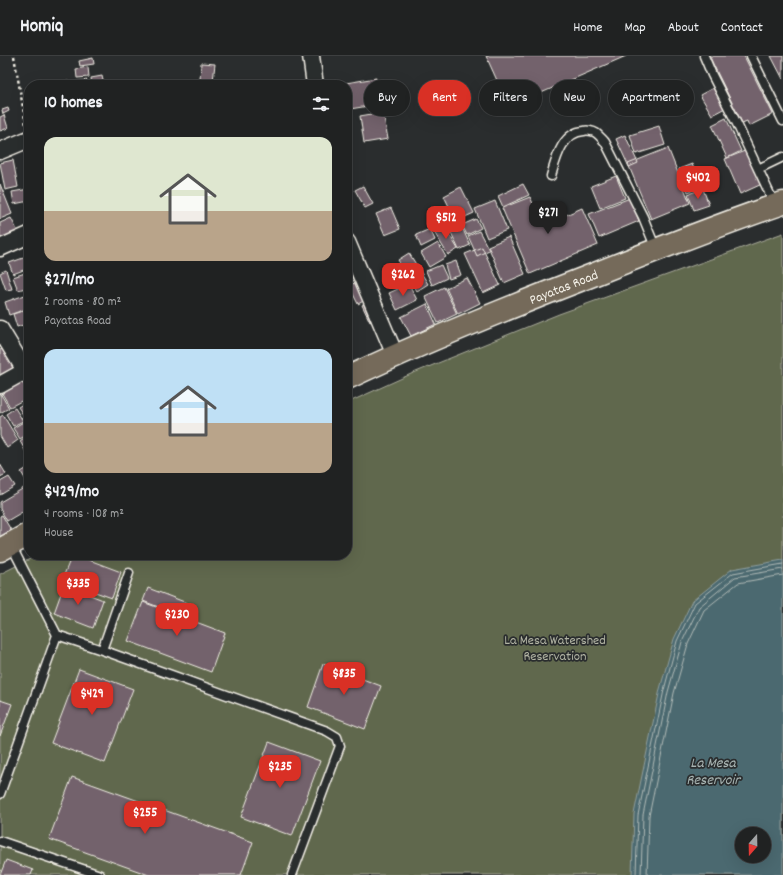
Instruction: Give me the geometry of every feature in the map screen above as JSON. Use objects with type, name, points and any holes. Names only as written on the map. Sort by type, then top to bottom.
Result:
[{"type":"main road","name":"Payatas Road","points":[[352,376],[395,355],[656,250],[779,204]]},
{"type":"main road","points":[[5,547],[24,537]]},
{"type":"street","points":[[311,56],[314,80]]},
{"type":"street","points":[[0,151],[24,140]]},
{"type":"street","points":[[0,248],[24,237]]},
{"type":"street","points":[[352,254],[395,355]]},
{"type":"street","points":[[0,329],[24,369]]},
{"type":"street","points":[[0,385],[24,375]]},
{"type":"lane","points":[[704,56],[758,169],[779,204]]},
{"type":"lane","points":[[751,56],[783,120]]},
{"type":"lane","points":[[550,176],[560,150],[570,134],[586,130],[595,132],[605,142],[643,217],[656,250]]},
{"type":"lane","points":[[758,169],[783,157]]},
{"type":"lane","points":[[5,547],[57,635],[327,731],[337,737],[340,746],[292,875]]},
{"type":"lane","points":[[102,650],[129,573]]},
{"type":"lane","points":[[0,790],[57,635]]},
{"type":"lane","points":[[0,841],[100,875]]},
{"type":"path","points":[[14,56],[24,113]]},
{"type":"green space","name":"La Mesa Watershed Reservation","points":[[783,233],[783,875],[0,875],[0,574],[28,560],[352,560],[352,401],[411,374],[559,314]]},
{"type":"water","name":"La Mesa Reservoir","points":[[783,560],[783,875],[632,875],[634,814],[660,689],[674,639],[692,601],[732,569]]},
{"type":"building","points":[[486,56],[626,56],[571,80],[550,80],[550,89],[542,93],[542,80],[497,80]]},
{"type":"building","points":[[709,56],[744,56],[773,114],[749,126],[747,121],[742,123]]},
{"type":"building","points":[[771,56],[783,56],[783,79]]},
{"type":"building","points":[[93,58],[94,64],[80,66],[79,61]]},
{"type":"building","points":[[201,63],[215,64],[213,80],[200,80]]},
{"type":"building","points":[[88,67],[89,77],[77,78],[76,69]]},
{"type":"building","points":[[102,76],[103,80],[91,80],[91,78]]},
{"type":"building","points":[[376,78],[376,80],[364,80]]},
{"type":"building","points":[[364,80],[364,107],[352,109],[352,82]]},
{"type":"building","points":[[713,88],[725,108],[712,115],[700,95]]},
{"type":"building","points":[[8,108],[9,111],[3,114],[2,110]]},
{"type":"building","points":[[4,115],[8,128],[0,131],[0,117]]},
{"type":"building","points":[[360,116],[384,116],[388,139],[364,143]]},
{"type":"building","points":[[726,118],[741,151],[727,158],[712,125]]},
{"type":"building","points":[[659,126],[665,145],[636,154],[630,135]]},
{"type":"building","points":[[625,135],[638,163],[629,167],[616,139]]},
{"type":"building","points":[[668,148],[690,203],[651,219],[628,164]]},
{"type":"building","points":[[747,150],[762,184],[740,194],[725,159]]},
{"type":"building","points":[[13,160],[18,187],[5,190],[0,163]]},
{"type":"building","points":[[692,164],[701,187],[688,192],[679,169]]},
{"type":"building","points":[[616,176],[625,198],[600,208],[591,186]]},
{"type":"building","points":[[0,184],[12,214],[0,219]]},
{"type":"building","points":[[523,184],[529,195],[503,207],[498,196]]},
{"type":"building","points":[[363,186],[373,204],[365,208],[355,190]]},
{"type":"building","points":[[461,187],[474,213],[456,221],[444,196]]},
{"type":"building","points":[[703,189],[709,205],[694,210],[688,194]]},
{"type":"building","points":[[24,190],[24,202],[14,204],[12,192]]},
{"type":"building","points":[[530,197],[543,225],[582,208],[598,245],[530,274],[502,208]]},
{"type":"building","points":[[630,198],[639,221],[599,238],[589,214]]},
{"type":"building","points":[[495,201],[507,230],[487,238],[475,209]]},
{"type":"building","points":[[391,208],[400,229],[385,235],[376,214]]},
{"type":"building","points":[[11,218],[18,232],[0,240],[0,223]]},
{"type":"building","points":[[476,219],[481,228],[467,235],[462,225]]},
{"type":"building","points":[[460,223],[470,245],[459,250],[449,228]]},
{"type":"building","points":[[444,226],[458,249],[448,255],[434,232]]},
{"type":"building","points":[[430,229],[435,240],[421,247],[416,235]]},
{"type":"building","points":[[479,231],[489,250],[477,256],[468,236]]},
{"type":"building","points":[[509,237],[525,274],[504,283],[488,246]]},
{"type":"building","points":[[438,243],[446,257],[429,267],[421,253]]},
{"type":"building","points":[[482,247],[500,285],[483,293],[465,254]]},
{"type":"building","points":[[409,253],[428,284],[417,291],[398,260]]},
{"type":"building","points":[[24,258],[24,270],[13,274],[9,263]]},
{"type":"building","points":[[456,261],[461,275],[449,279],[445,265]]},
{"type":"building","points":[[441,265],[447,278],[432,285],[426,271]]},
{"type":"building","points":[[352,266],[357,275],[352,278]]},
{"type":"building","points":[[6,270],[12,289],[6,290],[0,273]]},
{"type":"building","points":[[400,270],[406,280],[398,285],[392,275]]},
{"type":"building","points":[[24,273],[24,288],[18,290],[13,277]]},
{"type":"building","points":[[467,278],[480,303],[458,314],[446,288]]},
{"type":"building","points":[[360,280],[369,298],[358,304],[352,292],[352,284]]},
{"type":"building","points":[[409,284],[417,300],[397,310],[389,293]]},
{"type":"building","points":[[444,287],[457,314],[438,323],[425,296]]},
{"type":"building","points":[[24,295],[24,310],[9,315],[5,302]]},
{"type":"building","points":[[369,302],[377,318],[370,322],[362,305]]},
{"type":"building","points":[[427,304],[436,324],[411,336],[401,317]]},
{"type":"building","points":[[24,311],[24,325],[17,327],[13,314]]},
{"type":"building","points":[[3,348],[14,368],[0,376],[0,350]]},
{"type":"building","points":[[20,377],[24,385],[24,400],[10,407],[0,390]]},
{"type":"building","points":[[0,393],[9,408],[0,413]]},
{"type":"building","points":[[24,403],[24,416],[18,407]]},
{"type":"building","points":[[15,408],[23,421],[13,426],[6,414]]},
{"type":"building","points":[[3,415],[18,440],[7,448],[0,436],[0,417]]},
{"type":"building","points":[[24,422],[24,436],[20,439],[13,428]]},
{"type":"building","points":[[24,438],[24,448],[20,441]]},
{"type":"building","points":[[0,464],[6,474],[0,477]]},
{"type":"building","points":[[24,470],[24,477],[21,472]]},
{"type":"building","points":[[9,477],[15,486],[0,495],[0,482]]},
{"type":"building","points":[[24,488],[24,511],[7,521],[0,509],[0,502]]},
{"type":"building","points":[[2,515],[11,530],[0,537],[0,516]]},
{"type":"building","points":[[70,560],[89,560],[121,572],[112,598],[62,580]]},
{"type":"building","points":[[64,585],[103,600],[93,628],[54,613]]},
{"type":"building","points":[[148,588],[187,603],[182,616],[143,601]]},
{"type":"building","points":[[143,602],[225,633],[211,672],[128,641]]},
{"type":"building","points":[[323,664],[381,686],[365,729],[308,707]]},
{"type":"building","points":[[79,669],[133,689],[105,763],[51,743]]},
{"type":"building","points":[[0,700],[12,704],[0,736]]},
{"type":"building","points":[[269,742],[320,761],[292,836],[241,817]]},
{"type":"building","points":[[72,777],[253,842],[241,875],[149,875],[49,839]]},
{"type":"building","points":[[6,860],[33,870],[31,875],[0,875]]}]
